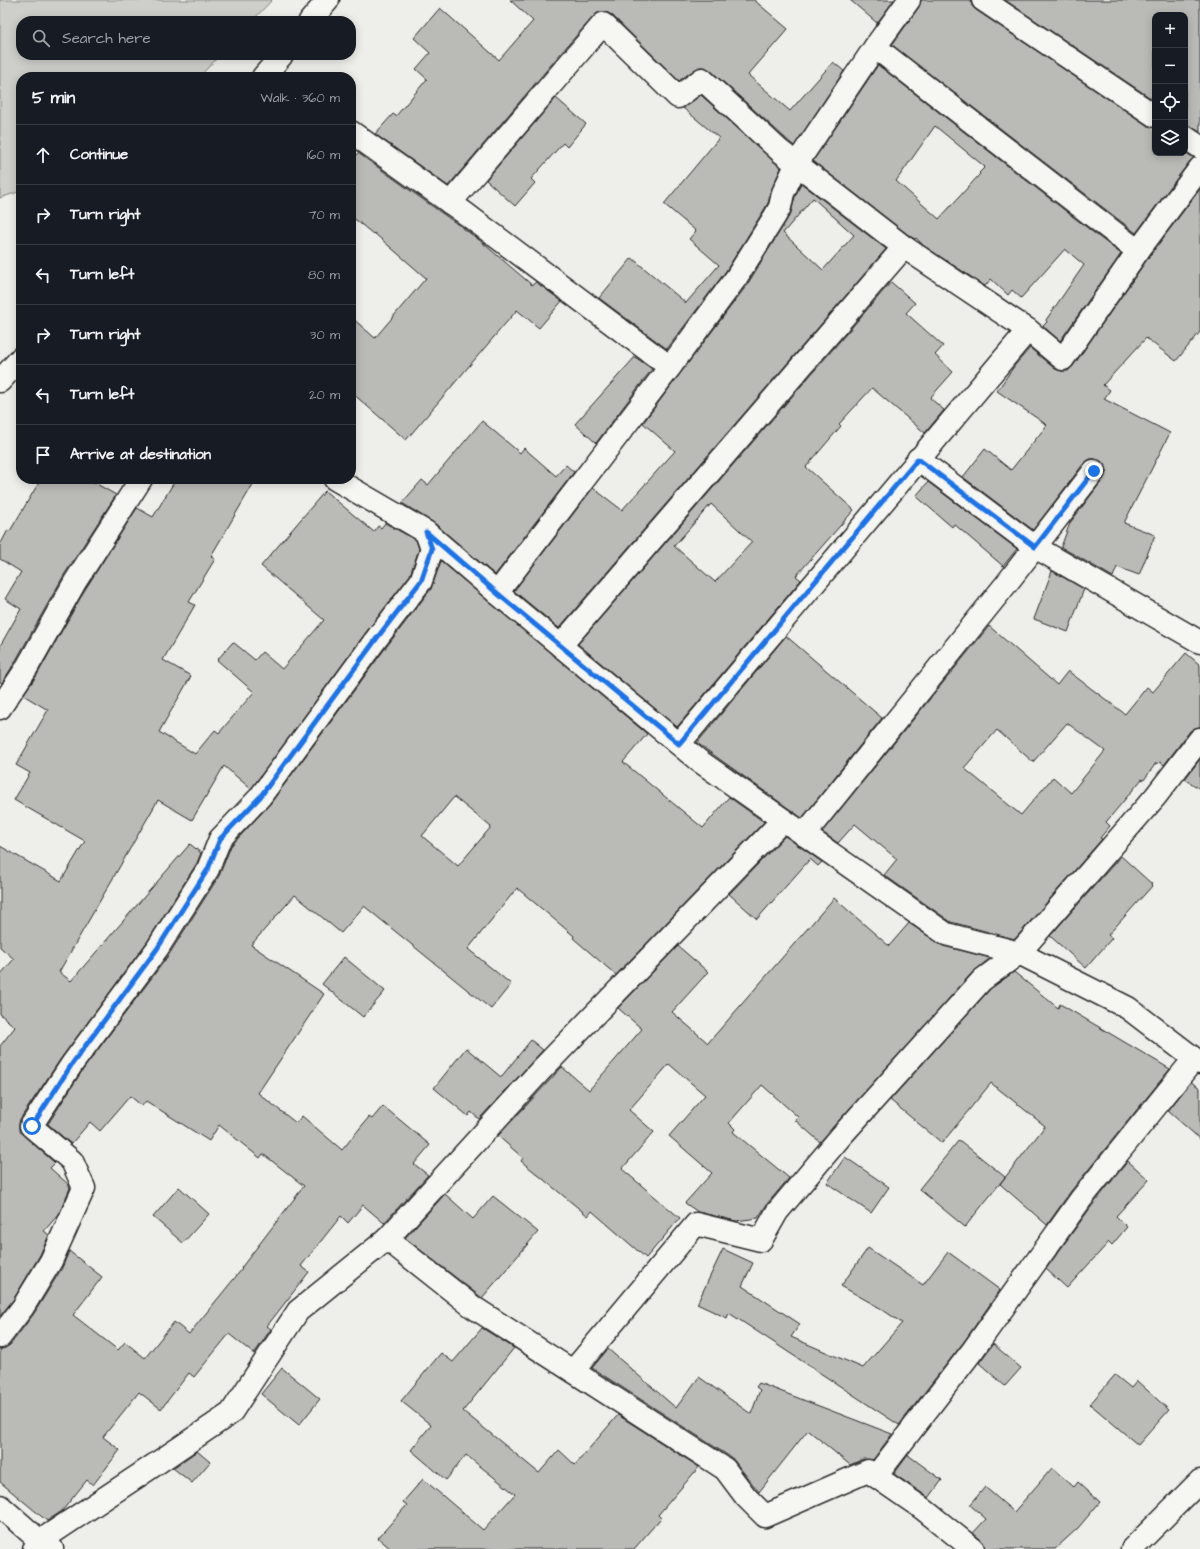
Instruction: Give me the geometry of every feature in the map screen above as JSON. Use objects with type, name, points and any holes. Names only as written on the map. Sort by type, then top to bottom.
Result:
[{"type":"street","points":[[314,16],[328,0]]},
{"type":"street","points":[[497,593],[670,367],[736,278],[780,207],[783,193],[797,164],[874,47],[909,0]]},
{"type":"street","points":[[983,0],[1152,114]]},
{"type":"street","points":[[450,203],[603,24],[678,97],[702,79],[780,151],[904,247],[1028,330],[1063,359],[1138,251],[1200,168]]},
{"type":"street","points":[[874,47],[1138,251]]},
{"type":"street","points":[[270,72],[278,60]]},
{"type":"street","points":[[356,136],[450,203],[670,367]]},
{"type":"street","points":[[1188,139],[1200,147]]},
{"type":"street","points":[[561,646],[904,247]]},
{"type":"street","points":[[679,744],[1028,330]]},
{"type":"street","points":[[0,381],[16,363]]},
{"type":"street","points":[[918,459],[1035,547],[1200,642]]},
{"type":"street","points":[[804,834],[1035,547],[1094,471]]},
{"type":"street","points":[[0,708],[26,669],[75,582],[138,484]]},
{"type":"street","points":[[344,484],[426,532],[698,760],[946,934],[1020,953],[1128,1008],[1197,1061],[1081,1199],[974,1350],[876,1476]]},
{"type":"street","points":[[0,1337],[23,1307],[51,1261],[84,1188],[72,1161],[32,1126],[72,1064],[157,949],[208,869],[220,839],[260,797],[377,638],[421,581],[432,549],[426,532]]},
{"type":"street","points":[[573,1372],[696,1224],[761,1240],[777,1212],[889,1082],[982,980],[1020,953],[1155,797],[1200,738]]},
{"type":"street","points":[[0,1506],[42,1546],[141,1474],[230,1413],[298,1311],[387,1239],[541,1070],[783,820]]},
{"type":"street","points":[[387,1239],[473,1308],[724,1469],[746,1497],[765,1516],[868,1471],[923,1509],[973,1549]]},
{"type":"street","points":[[1132,1549],[1200,1481]]},
{"type":"shaded area","points":[[0,0],[272,0],[257,16],[16,16],[16,60],[215,60],[204,72],[16,72],[16,193],[0,198]]},
{"type":"building","points":[[510,0],[754,0],[788,29],[748,75],[790,111],[833,62],[844,71],[794,146],[710,70],[705,67],[699,67],[679,81],[612,15],[606,12],[599,12],[568,45],[448,186],[375,134],[393,114],[396,116],[427,79],[416,69],[430,53],[414,38],[440,8],[499,60],[533,21]]},
{"type":"building","points":[[850,0],[894,0],[877,23]]},
{"type":"building","points":[[921,0],[971,0],[972,6],[976,10],[1148,126],[1152,127],[1152,156],[1188,156],[1188,154],[1194,158],[1190,161],[1136,233],[892,45],[919,7]]},
{"type":"building","points":[[1005,0],[1200,0],[1200,132],[1188,126],[1188,12],[1152,12],[1152,99]]},
{"type":"building","points":[[878,65],[1121,254],[1060,341],[1043,326],[1084,265],[1065,249],[1021,298],[1012,290],[1008,295],[991,279],[985,286],[924,246],[916,238],[911,237],[813,161]],"holes":[[[935,126],[985,167],[939,219],[896,181]]]},
{"type":"building","points":[[701,95],[781,168],[772,188],[768,203],[726,271],[667,349],[599,298],[632,258],[686,303],[719,265],[689,239],[696,231],[664,204],[719,138],[683,108]]},
{"type":"building","points":[[556,98],[586,124],[567,147],[563,143],[531,179],[535,183],[515,206],[486,180]]},
{"type":"building","points":[[358,153],[478,239],[532,285],[536,282],[562,301],[539,328],[517,310],[406,440],[356,396],[356,321],[375,338],[426,278],[374,233],[373,234],[356,220],[356,155]]},
{"type":"building","points":[[801,183],[886,249],[559,628],[514,591],[593,488],[622,510],[675,451],[643,423],[747,285],[791,213],[795,197]],"holes":[[[813,198],[854,235],[823,270],[783,233]]]},
{"type":"building","points":[[1200,189],[1200,332],[1176,361],[1146,338],[1103,385],[1110,390],[1104,399],[1170,433],[1124,523],[1155,535],[1139,575],[1117,567],[1113,577],[1061,547],[1070,523],[1104,478],[1106,467],[1101,461],[1090,459],[1084,463],[1033,530],[963,477],[985,449],[1011,470],[1047,425],[997,391],[1015,365],[1030,348],[1055,369],[1068,371],[1148,258]]},
{"type":"building","points":[[891,282],[915,303],[906,313],[943,346],[935,355],[953,372],[930,398],[944,410],[925,433],[872,388],[839,424],[841,426],[806,467],[854,510],[796,576],[801,580],[677,727],[578,644]],"holes":[[[711,504],[752,542],[715,582],[674,546]]]},
{"type":"building","points":[[635,357],[652,369],[596,443],[575,424]]},
{"type":"building","points":[[482,421],[520,453],[524,448],[556,476],[566,465],[574,472],[495,575],[434,523],[402,503],[422,480],[428,485]]},
{"type":"building","points":[[928,482],[1017,549],[1003,566],[954,524],[952,527],[916,496]]},
{"type":"building","points":[[38,484],[97,484],[116,495],[64,575],[2,683],[0,682],[0,646],[21,609],[5,599],[21,572],[0,559],[0,545],[8,530],[10,531]]},
{"type":"building","points":[[173,484],[253,484],[211,556],[215,559],[189,602],[195,605],[163,660],[191,676],[159,732],[195,754],[215,730],[219,733],[254,692],[217,660],[233,642],[255,660],[262,652],[282,669],[324,620],[261,566],[325,491],[374,532],[378,526],[381,528],[385,523],[416,540],[419,549],[410,575],[251,789],[224,766],[192,820],[158,800],[59,972],[71,981],[190,844],[201,853],[197,863],[147,942],[62,1057],[20,1119],[19,1130],[55,1163],[50,1168],[68,1184],[70,1188],[59,1214],[44,1231],[49,1235],[40,1255],[13,1300],[0,1316],[0,1046],[15,1027],[0,1014],[0,975],[14,959],[0,947],[0,846],[61,881],[85,841],[14,800],[30,773],[16,765],[48,710],[23,695],[37,675],[86,588],[137,508],[153,517]]},
{"type":"building","points":[[441,561],[647,734],[623,762],[703,828],[729,797],[764,822],[616,975],[573,938],[574,936],[517,888],[468,949],[511,984],[491,1009],[364,906],[341,933],[295,895],[251,945],[324,994],[258,1093],[296,1123],[302,1116],[342,1150],[369,1117],[372,1119],[383,1106],[430,1145],[414,1164],[428,1175],[384,1223],[363,1205],[348,1223],[341,1216],[301,1266],[309,1272],[267,1326],[271,1329],[254,1354],[229,1334],[194,1377],[189,1373],[161,1409],[139,1392],[103,1437],[120,1450],[93,1485],[87,1480],[62,1511],[47,1521],[0,1482],[0,1349],[10,1345],[33,1315],[62,1268],[69,1251],[102,1277],[73,1315],[118,1350],[125,1342],[145,1358],[174,1322],[189,1334],[242,1269],[241,1268],[304,1186],[263,1154],[260,1158],[219,1125],[209,1141],[146,1101],[142,1106],[130,1096],[100,1131],[90,1122],[71,1144],[48,1124],[82,1071],[168,956],[219,876],[231,846],[270,804],[431,589]],"holes":[[[454,797],[491,827],[458,866],[422,836]]]},
{"type":"building","points":[[1052,571],[1084,589],[1068,632],[1034,619]]},
{"type":"building","points":[[989,626],[1057,685],[1068,671],[1125,714],[1147,687],[1153,692],[1186,653],[1200,665],[1200,727],[1190,731],[1164,765],[1160,762],[1158,764],[1156,763],[1144,780],[1142,779],[1106,822],[1110,826],[1100,838],[1102,839],[1015,939],[951,922],[884,875],[897,859],[855,824],[838,843],[822,832]],"holes":[[[1067,723],[1105,751],[1071,793],[1053,777],[1021,815],[964,768],[997,730],[1033,762]]]},
{"type":"building","points":[[786,636],[882,718],[802,818],[697,743]]},
{"type":"building","points":[[1200,759],[1200,789],[1185,779]]},
{"type":"building","points":[[785,836],[822,862],[818,866],[810,859],[757,919],[729,894]]},
{"type":"building","points":[[1121,856],[1153,885],[1108,935],[1112,938],[1086,968],[1050,936]]},
{"type":"building","points":[[834,898],[889,946],[909,923],[943,946],[990,958],[973,972],[820,1142],[795,1120],[798,1117],[762,1085],[729,1123],[735,1129],[733,1132],[789,1178],[767,1204],[758,1218],[736,1221],[698,1212],[685,1203],[712,1173],[669,1136],[705,1095],[669,1064],[629,1110],[654,1132],[622,1169],[680,1218],[646,1258],[592,1211],[588,1216],[521,1161],[523,1158],[498,1136],[562,1067],[589,1090],[642,1029],[618,1008],[678,946],[708,972],[672,1012],[708,1043]]},
{"type":"building","points":[[344,957],[385,991],[363,1017],[322,984]]},
{"type":"building","points":[[1014,972],[1058,1008],[1060,1004],[1170,1069],[1071,1191],[1047,1225],[1000,1184],[1045,1126],[991,1083],[942,1143],[890,1100],[990,989]]},
{"type":"building","points":[[531,1040],[543,1050],[479,1119],[471,1112],[468,1116],[434,1088],[466,1048],[501,1077]]},
{"type":"building","points":[[1191,1082],[1200,1088],[1200,1139],[1168,1111]]},
{"type":"building","points":[[959,1140],[1005,1177],[965,1227],[919,1189]]},
{"type":"building","points":[[845,1157],[889,1187],[871,1213],[827,1183]]},
{"type":"building","points":[[1128,1161],[1149,1180],[1116,1216],[1127,1227],[1112,1245],[1109,1242],[1067,1288],[1046,1269],[1091,1207]]},
{"type":"building","points":[[179,1187],[209,1214],[183,1243],[153,1217]]},
{"type":"building","points":[[445,1194],[473,1219],[493,1196],[538,1232],[482,1298],[405,1238]]},
{"type":"building","points":[[868,1248],[923,1285],[948,1252],[1000,1290],[963,1343],[899,1425],[729,1313],[727,1318],[697,1304],[723,1249],[753,1263],[742,1286],[800,1324],[791,1337],[863,1368],[902,1323],[880,1308],[841,1286]]},
{"type":"building","points":[[482,1328],[514,1348],[463,1411],[539,1473],[559,1450],[575,1465],[618,1415],[699,1467],[658,1515],[661,1518],[634,1549],[391,1549],[378,1538],[407,1505],[403,1502],[423,1479],[483,1530],[515,1494],[466,1455],[446,1480],[411,1450],[431,1425],[401,1401],[441,1353],[453,1362]]},
{"type":"building","points":[[993,1344],[1021,1368],[1005,1386],[979,1363]]},
{"type":"building","points":[[608,1349],[676,1408],[699,1377],[751,1414],[760,1390],[756,1387],[759,1383],[892,1434],[873,1460],[863,1459],[850,1465],[808,1430],[759,1492],[732,1458],[592,1368]]},
{"type":"building","points":[[282,1368],[320,1399],[299,1425],[261,1394]]},
{"type":"building","points":[[1115,1375],[1131,1388],[1137,1381],[1169,1410],[1138,1445],[1090,1404]]},
{"type":"building","points":[[197,1451],[210,1462],[192,1483],[173,1468]]},
{"type":"building","points":[[908,1455],[942,1480],[929,1498],[894,1474]]},
{"type":"building","points":[[1052,1468],[1074,1487],[1078,1482],[1100,1502],[1078,1528],[1055,1549],[985,1549],[981,1540],[973,1533],[986,1519],[970,1505],[985,1487],[1014,1512]]},
{"type":"route","points":[[32,1126],[72,1064],[157,949],[208,869],[220,839],[260,797],[377,638],[421,581],[432,549],[426,532],[679,744],[918,459],[1035,547],[1094,471]]}]
